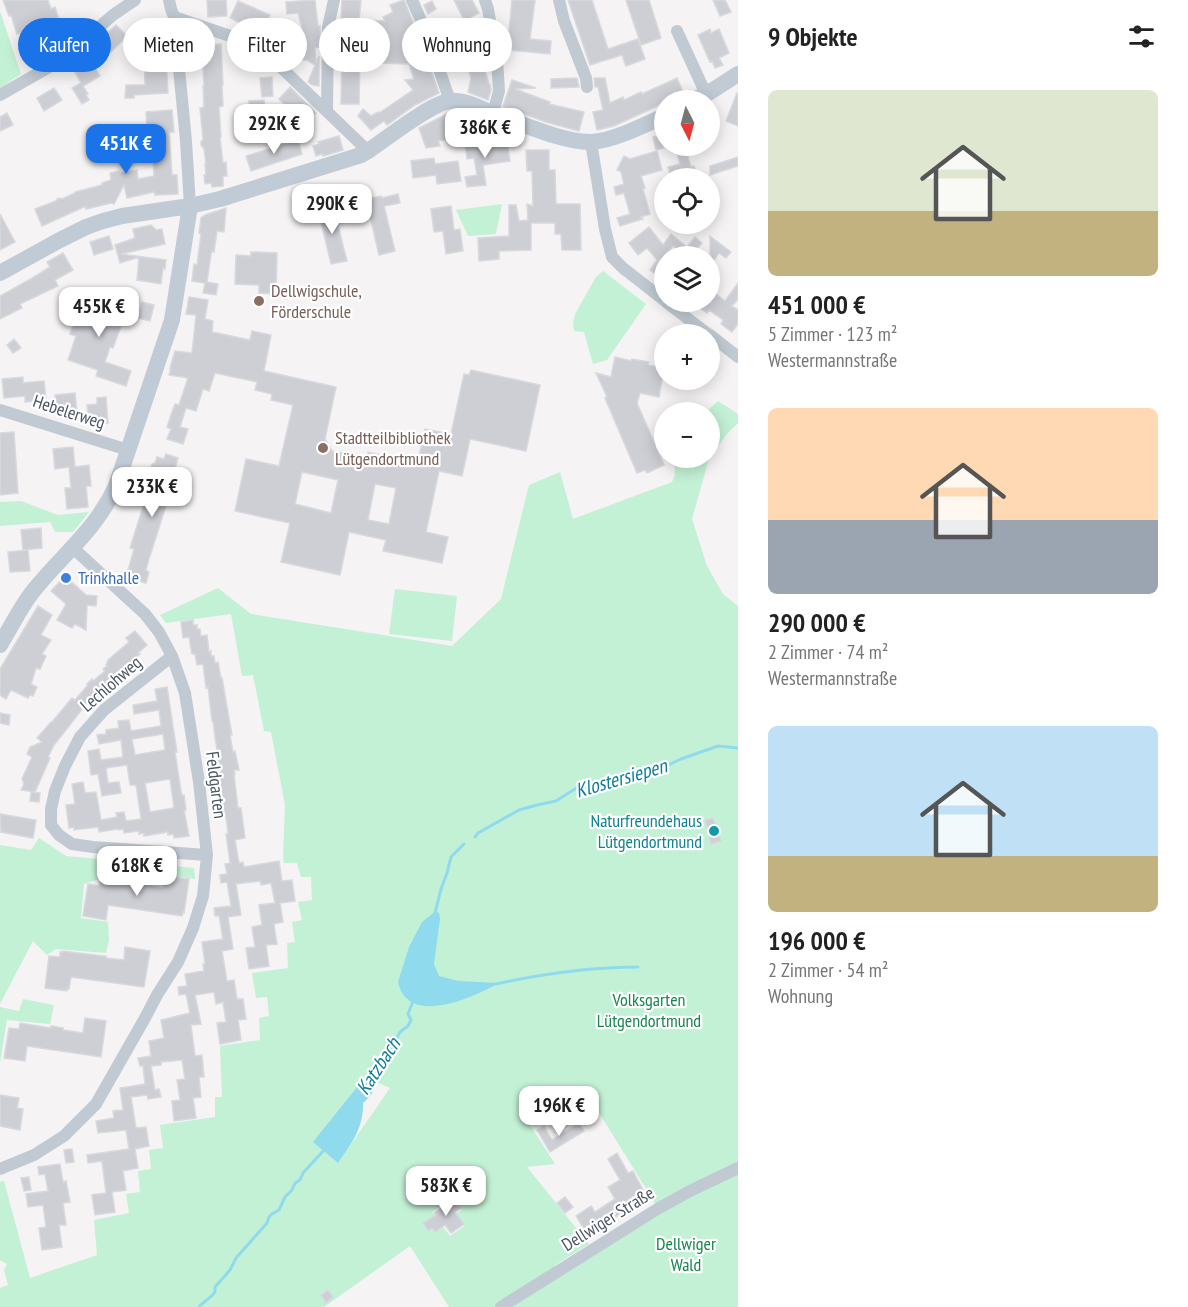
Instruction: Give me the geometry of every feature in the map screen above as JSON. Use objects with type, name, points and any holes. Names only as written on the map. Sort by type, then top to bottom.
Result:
[{"type":"street","points":[[0,95],[69,54],[113,15],[135,0]]},
{"type":"street","points":[[0,645],[33,591],[94,524],[106,505],[116,486],[172,320],[190,206],[174,16],[169,0]]},
{"type":"street","points":[[327,111],[328,27],[334,0]]},
{"type":"street","points":[[411,0],[427,34],[450,101]]},
{"type":"street","points":[[485,0],[498,74],[499,91],[493,113]]},
{"type":"street","points":[[559,0],[564,21],[586,78],[586,87]]},
{"type":"street","points":[[174,16],[239,39],[264,51],[368,151]]},
{"type":"street","points":[[677,31],[697,90]]},
{"type":"street","points":[[713,90],[738,74]]},
{"type":"street","points":[[0,273],[58,241],[103,221],[220,199],[345,160],[368,151],[418,117],[450,101],[476,106],[549,134],[591,142],[618,136],[654,120]]},
{"type":"street","points":[[591,142],[605,229],[612,257],[654,292]]},
{"type":"street","points":[[679,312],[695,324]]},
{"type":"street","points":[[720,343],[738,357]]},
{"type":"street","name":"Hebelerweg","points":[[0,410],[128,450]]},
{"type":"street","name":"Feldgarten","points":[[0,1169],[34,1155],[64,1136],[96,1104],[186,945],[203,896],[207,855],[199,783],[185,693],[172,656],[146,614],[73,548]]},
{"type":"street","name":"Lechlohweg","points":[[172,656],[104,710],[80,737],[55,791],[51,809],[51,825],[59,835],[72,844],[207,855]]},
{"type":"street","name":"Dellwiger Straße","points":[[501,1307],[659,1208],[738,1168]]},
{"type":"green space","points":[[0,11],[18,65],[18,72],[21,74],[0,88]]},
{"type":"green space","points":[[502,204],[496,234],[468,236],[456,210]]},
{"type":"green space","points":[[603,271],[646,304],[607,360],[593,364],[584,332],[574,331],[573,323],[575,314],[596,277]]},
{"type":"green space","points":[[720,402],[738,414],[738,423],[720,444]]},
{"type":"green space","points":[[675,468],[707,468],[692,519],[707,566],[723,594],[738,606],[738,1307],[449,1307],[410,1246],[324,1307],[0,1307],[0,1288],[8,1285],[4,1270],[7,1264],[0,1260],[0,1182],[4,1181],[30,1278],[97,1255],[94,1220],[129,1213],[126,1194],[140,1192],[138,1171],[151,1169],[149,1150],[163,1148],[160,1125],[215,1117],[215,1097],[222,1097],[220,1046],[260,1040],[259,1018],[269,1016],[267,997],[256,998],[252,973],[288,968],[287,943],[295,942],[292,922],[302,920],[298,902],[312,900],[311,877],[301,877],[297,863],[284,863],[285,805],[271,732],[264,731],[253,675],[242,676],[231,614],[166,623],[160,615],[218,588],[251,614],[452,646],[501,599],[529,485],[560,472],[573,519],[672,482]],"holes":[[[365,1077],[390,1088],[338,1163],[314,1142]],[[585,1090],[658,1208],[558,1271],[555,1265],[589,1244],[527,1167],[555,1164],[527,1120]],[[453,1197],[462,1210],[456,1214],[464,1226],[450,1236],[432,1212]]]},
{"type":"green space","points":[[21,501],[58,515],[89,512],[73,532],[55,532],[50,522],[0,526],[0,502]]},
{"type":"green space","points":[[395,589],[457,596],[452,641],[389,634]]},
{"type":"green space","points":[[39,838],[66,856],[194,868],[195,879],[163,874],[153,882],[102,878],[84,884],[81,918],[108,922],[109,940],[106,953],[56,949],[47,955],[33,941],[0,1004],[0,845],[31,850]]},
{"type":"green space","points":[[23,999],[54,1005],[50,1024],[7,1020],[0,1063],[0,1007],[19,1011]]},
{"type":"water","points":[[436,911],[440,919],[434,964],[439,976],[459,981],[499,983],[459,1001],[443,1005],[414,1004],[404,996],[398,982],[409,947],[422,922]]},
{"type":"water","points":[[374,1072],[374,1089],[363,1103],[359,1128],[338,1163],[313,1142],[365,1077]]},
{"type":"building","points":[[3,0],[48,0],[51,9],[55,7],[58,18],[18,18],[17,34],[11,15],[9,16]]},
{"type":"building","points":[[207,0],[226,0],[227,16],[208,17]]},
{"type":"building","points":[[315,0],[319,26],[319,47],[315,48],[316,63],[319,56],[319,86],[308,82],[315,65],[307,60],[307,18],[299,18],[298,13],[287,14],[286,2]]},
{"type":"building","points":[[342,0],[361,0],[359,18],[341,18]]},
{"type":"building","points":[[404,0],[411,18],[402,18],[402,64],[390,63],[390,18],[383,17],[393,12],[390,5]]},
{"type":"building","points":[[454,0],[472,0],[479,13],[471,18],[463,18]]},
{"type":"building","points":[[512,0],[535,0],[530,39],[551,41],[550,54],[512,50],[510,18]]},
{"type":"building","points":[[568,0],[592,0],[608,49],[638,39],[645,59],[626,66],[622,55],[590,65]]},
{"type":"building","points":[[626,0],[649,0],[661,38],[641,45]]},
{"type":"building","points":[[713,0],[725,0],[731,12],[720,16]]},
{"type":"building","points":[[238,1],[270,15],[268,18],[230,18]]},
{"type":"building","points":[[432,1],[436,9],[428,14],[424,5]]},
{"type":"building","points":[[116,25],[123,32],[123,40],[111,52],[111,30]]},
{"type":"building","points":[[710,29],[711,33],[719,29],[729,53],[719,58],[723,65],[715,68],[698,35]]},
{"type":"building","points":[[215,44],[221,44],[223,106],[219,107],[220,138],[227,176],[223,176],[223,186],[212,187],[211,183],[205,184],[206,164],[204,149],[201,145],[203,139],[200,108],[204,107],[203,72],[215,72]]},
{"type":"building","points":[[75,72],[98,72],[100,76],[83,86],[89,100],[82,104],[72,88],[81,83]]},
{"type":"building","points":[[145,72],[167,72],[168,93],[134,95],[134,98],[125,98],[126,85],[145,85]]},
{"type":"building","points":[[342,72],[360,72],[359,104],[341,104]]},
{"type":"building","points":[[412,72],[432,72],[439,93],[415,105],[387,125],[384,121],[371,130],[358,116],[363,109],[371,116],[379,113],[413,90],[405,80],[414,79]]},
{"type":"building","points":[[469,72],[485,72],[491,90],[488,100],[468,92],[471,78]]},
{"type":"building","points":[[272,77],[273,96],[262,97],[260,78]]},
{"type":"building","points":[[577,78],[579,87],[551,88],[551,79]]},
{"type":"building","points":[[594,78],[605,78],[610,103],[623,97],[624,100],[641,92],[642,94],[677,78],[682,90],[654,90],[654,108],[614,126],[597,130],[593,112],[603,110],[598,87],[595,87]]},
{"type":"building","points":[[512,80],[536,88],[515,89],[550,102],[549,104],[584,112],[579,131],[503,106]]},
{"type":"building","points":[[290,87],[316,113],[310,119],[299,108],[294,113],[279,99]]},
{"type":"building","points":[[54,88],[62,100],[44,111],[37,98]]},
{"type":"building","points":[[738,93],[738,126],[726,121]]},
{"type":"building","points":[[264,100],[266,122],[250,123],[249,101]]},
{"type":"building","points":[[172,110],[174,132],[169,132],[172,175],[177,175],[178,194],[155,195],[154,192],[127,198],[124,185],[114,204],[86,209],[86,206],[42,226],[35,209],[56,201],[58,198],[62,199],[75,192],[102,185],[111,180],[110,173],[137,170],[138,179],[154,176],[153,149],[134,151],[133,141],[148,140],[146,112]]},
{"type":"building","points":[[453,111],[461,137],[438,141],[440,146],[426,148],[419,128]]},
{"type":"building","points":[[7,113],[13,125],[0,131],[0,117]]},
{"type":"building","points":[[284,113],[285,128],[277,131],[276,114]]},
{"type":"building","points":[[339,136],[343,150],[316,156],[313,146],[319,144],[318,142]]},
{"type":"building","points":[[298,140],[302,154],[251,171],[246,156]]},
{"type":"building","points":[[479,141],[480,145],[507,142],[510,161],[483,165],[486,185],[467,187],[465,177],[477,175],[474,158],[467,159],[465,143]]},
{"type":"building","points":[[526,150],[549,150],[549,170],[555,170],[556,204],[580,204],[581,250],[562,250],[561,234],[555,234],[555,223],[531,223],[531,250],[499,251],[499,259],[479,261],[478,238],[509,236],[509,205],[516,205],[519,221],[528,220],[527,204],[533,206],[532,171],[527,171]]},
{"type":"building","points":[[654,152],[654,156],[658,156],[661,168],[654,168],[654,172],[641,176],[650,214],[641,217],[643,219],[620,226],[617,218],[630,214],[624,193],[616,195],[614,187],[624,184],[621,172],[617,170],[624,156],[630,159]]},
{"type":"building","points":[[678,156],[688,156],[691,167],[694,168],[668,168],[680,164]]},
{"type":"building","points":[[738,157],[738,166],[720,172],[720,168],[710,168],[710,166]]},
{"type":"building","points":[[434,158],[435,164],[458,161],[461,181],[437,184],[436,175],[413,178],[411,161]]},
{"type":"building","points":[[398,194],[400,203],[384,206],[395,251],[379,255],[366,199]]},
{"type":"building","points":[[333,206],[347,261],[331,264],[318,209]]},
{"type":"building","points":[[451,206],[454,230],[460,229],[463,251],[446,254],[443,231],[434,232],[431,209]]},
{"type":"building","points":[[226,208],[224,232],[217,231],[207,282],[218,284],[216,295],[203,293],[205,283],[192,281],[194,264],[197,265],[201,218]]},
{"type":"building","points":[[0,214],[15,242],[0,250]]},
{"type":"building","points":[[151,225],[156,230],[162,229],[165,244],[121,254],[166,260],[161,284],[137,280],[139,257],[120,263],[115,245],[135,238],[133,229]]},
{"type":"building","points":[[649,227],[663,245],[671,234],[686,246],[654,246],[654,256],[647,248],[638,255],[629,243]]},
{"type":"building","points":[[109,236],[113,249],[94,255],[90,242]]},
{"type":"building","points":[[710,236],[731,252],[726,258],[720,254],[720,246],[710,246]]},
{"type":"building","points":[[695,237],[702,243],[699,246],[688,246]]},
{"type":"building","points":[[251,252],[277,253],[276,294],[259,293],[259,285],[235,284],[236,255],[251,256]]},
{"type":"building","points":[[63,253],[73,270],[55,280],[58,286],[20,304],[22,308],[0,319],[0,296],[50,267],[47,262]]},
{"type":"building","points":[[738,283],[738,299],[732,306],[738,310],[738,324],[732,332],[721,324],[723,320],[712,312],[720,312],[720,297],[725,301]]},
{"type":"building","points":[[97,292],[125,299],[118,325],[121,326],[105,362],[131,371],[126,386],[96,376],[98,370],[68,360],[76,336],[70,334],[78,312],[91,316]]},
{"type":"building","points":[[189,297],[208,300],[205,319],[213,321],[212,332],[250,340],[252,331],[271,335],[264,371],[336,387],[325,439],[332,451],[344,453],[342,461],[360,465],[361,456],[367,455],[368,452],[382,455],[381,458],[417,466],[425,429],[451,434],[464,374],[469,375],[471,370],[540,385],[526,451],[470,439],[462,476],[439,471],[426,532],[448,537],[442,563],[383,551],[386,540],[349,532],[340,575],[281,562],[290,523],[235,511],[246,459],[279,466],[293,405],[271,400],[272,394],[255,390],[257,382],[215,373],[209,391],[203,389],[196,411],[186,408],[180,427],[188,429],[183,444],[167,439],[171,429],[167,427],[172,412],[175,404],[179,405],[188,378],[169,375],[170,368],[175,351],[192,353],[196,315],[186,314]],"holes":[[[302,472],[338,480],[331,513],[295,504]],[[375,484],[396,488],[389,524],[368,520]]]},
{"type":"building","points":[[142,302],[154,305],[150,321],[138,318]]},
{"type":"building","points":[[14,339],[21,348],[13,353],[7,345]]},
{"type":"building","points":[[615,357],[649,362],[648,365],[654,366],[654,390],[660,390],[659,397],[640,393],[637,403],[654,442],[654,468],[658,468],[647,473],[645,470],[637,473],[596,373],[611,377]]},
{"type":"building","points":[[23,377],[23,383],[44,381],[46,400],[25,402],[25,396],[4,398],[2,379]]},
{"type":"building","points":[[75,393],[77,413],[57,414],[55,395]]},
{"type":"building","points":[[106,397],[108,423],[89,424],[87,405],[97,404],[97,398]]},
{"type":"building","points":[[14,432],[18,493],[0,495],[0,433]]},
{"type":"building","points":[[73,447],[75,467],[89,465],[91,486],[86,486],[88,507],[67,509],[65,488],[71,488],[69,467],[55,469],[53,449]]},
{"type":"building","points":[[166,454],[178,458],[173,476],[177,477],[149,559],[146,583],[131,579],[132,575],[127,574],[134,549],[130,548],[148,491],[156,494],[162,476],[154,472],[151,468],[152,464],[155,463],[157,457],[164,459]]},
{"type":"building","points":[[41,528],[42,548],[23,550],[21,530]]},
{"type":"building","points":[[28,550],[30,571],[10,572],[8,552]]},
{"type":"building","points":[[65,576],[86,595],[97,596],[96,606],[87,605],[86,630],[75,624],[72,628],[57,620],[66,604],[51,591]]},
{"type":"building","points":[[38,606],[52,615],[41,635],[51,640],[42,654],[46,656],[40,669],[36,668],[31,684],[37,687],[33,696],[30,695],[28,698],[11,690],[6,699],[0,695],[0,669]]},
{"type":"building","points":[[193,620],[193,625],[197,625],[197,629],[200,629],[201,636],[207,635],[209,652],[211,651],[211,656],[214,656],[215,663],[218,662],[222,678],[233,752],[235,751],[239,770],[234,770],[234,775],[245,838],[235,840],[239,863],[243,862],[244,867],[279,861],[282,881],[292,880],[295,901],[280,903],[283,922],[274,924],[277,944],[266,945],[269,966],[249,969],[246,948],[255,947],[252,927],[262,925],[259,905],[275,903],[271,883],[261,885],[260,881],[236,884],[241,915],[228,917],[233,949],[222,951],[227,981],[234,980],[237,999],[243,999],[246,1019],[238,1020],[241,1040],[220,1044],[217,1023],[226,1022],[223,1002],[216,1004],[214,992],[195,995],[201,1024],[191,1025],[195,1056],[202,1055],[204,1077],[199,1077],[201,1097],[193,1098],[196,1118],[174,1121],[172,1101],[180,1100],[177,1080],[185,1079],[182,1060],[161,1062],[161,1065],[151,1066],[155,1090],[159,1089],[161,1097],[148,1099],[147,1095],[131,1097],[136,1128],[146,1127],[149,1146],[135,1149],[138,1168],[123,1171],[126,1190],[112,1192],[115,1212],[95,1215],[92,1195],[106,1193],[102,1161],[88,1163],[87,1155],[129,1149],[126,1130],[98,1133],[96,1121],[114,1118],[113,1111],[123,1110],[120,1088],[145,1084],[143,1066],[140,1066],[138,1058],[151,1056],[149,1041],[164,1038],[161,1020],[190,1013],[186,994],[179,995],[178,987],[187,986],[185,974],[204,971],[202,942],[223,939],[219,916],[215,916],[214,908],[231,906],[227,882],[221,883],[220,875],[227,874],[225,864],[230,863],[226,817],[221,814],[217,787],[219,787],[218,778],[222,777],[208,687],[206,688],[203,664],[197,665],[189,637],[183,638],[181,622]]},
{"type":"building","points":[[135,631],[147,645],[120,671],[122,674],[102,691],[104,693],[90,706],[87,703],[54,745],[35,792],[21,790],[24,784],[22,779],[32,757],[27,754],[30,747],[42,742],[37,738],[72,698],[75,700],[92,679],[93,681],[105,671],[103,669],[107,666],[108,660],[129,642],[126,638]]},
{"type":"building","points":[[167,687],[189,836],[174,838],[173,834],[168,835],[168,832],[144,836],[144,833],[139,834],[139,831],[124,833],[123,829],[99,832],[98,827],[74,830],[74,827],[69,828],[66,805],[75,804],[72,784],[83,782],[85,793],[96,792],[101,820],[117,817],[116,813],[124,812],[126,821],[141,819],[136,785],[130,785],[127,765],[106,768],[108,783],[119,782],[121,793],[102,796],[98,774],[91,775],[88,751],[99,749],[101,760],[123,757],[121,740],[99,744],[97,735],[106,734],[106,730],[119,728],[118,721],[129,720],[131,731],[161,726],[159,710],[134,714],[133,705],[157,701],[155,689]],"holes":[[[163,734],[165,750],[135,755],[132,739]],[[170,779],[174,808],[150,812],[145,783]]]},
{"type":"building","points":[[0,713],[10,715],[9,725],[0,723]]},
{"type":"building","points":[[31,792],[40,793],[39,802],[30,801]]},
{"type":"building","points":[[0,814],[36,820],[33,838],[1,832]]},
{"type":"building","name":"Naturfreundehaus Lütgendortmund","points":[[713,818],[721,841],[711,844],[705,820]]},
{"type":"building","points":[[165,876],[189,879],[182,916],[108,905],[106,920],[83,916],[88,884],[99,886],[100,880],[103,879],[163,888]]},
{"type":"building","points":[[125,947],[150,951],[144,987],[71,977],[67,991],[45,988],[49,956],[60,957],[60,952],[63,951],[124,960]]},
{"type":"building","points":[[85,1018],[106,1021],[101,1057],[27,1046],[25,1061],[4,1058],[9,1028],[19,1029],[20,1023],[51,1028],[51,1026],[83,1033]]},
{"type":"building","points":[[0,1095],[19,1098],[17,1108],[23,1109],[20,1130],[0,1126]]},
{"type":"building","points":[[579,1123],[584,1131],[550,1152],[537,1130],[544,1126],[552,1140]]},
{"type":"building","points":[[72,1149],[74,1162],[66,1163],[64,1150]]},
{"type":"building","points":[[617,1153],[628,1173],[633,1171],[643,1190],[629,1199],[631,1203],[625,1206],[627,1210],[606,1223],[604,1220],[586,1232],[576,1216],[591,1206],[595,1212],[615,1199],[608,1187],[620,1180],[608,1159]]},
{"type":"building","points":[[60,1164],[70,1202],[63,1203],[66,1225],[59,1225],[62,1247],[42,1250],[39,1228],[46,1227],[43,1205],[28,1207],[26,1194],[48,1191],[45,1174],[39,1175],[38,1167]]},
{"type":"building","points":[[29,1177],[31,1190],[24,1191],[21,1178]]},
{"type":"building","points":[[453,1196],[461,1208],[455,1212],[464,1224],[451,1233],[445,1225],[435,1232],[432,1228],[428,1231],[423,1223],[436,1215],[434,1213],[444,1206],[442,1204]]},
{"type":"building","points":[[565,1197],[573,1207],[565,1213],[557,1203]]},
{"type":"building","points":[[328,1290],[333,1297],[326,1303],[321,1295]]},
{"type":"waterway","name":"Klostersiepen","points":[[475,837],[478,833],[519,810],[556,801],[578,787],[651,773],[718,746],[738,748]]},
{"type":"waterway","name":"Klostersiepen","points":[[435,913],[451,857],[464,844]]},
{"type":"waterway","name":"Katzbach","points":[[496,984],[566,972],[638,967]]},
{"type":"waterway","name":"Katzbach","points":[[372,1075],[386,1059],[400,1032],[408,1026],[411,1020],[408,1014],[413,1001]]},
{"type":"waterway","name":"Katzbach","points":[[199,1307],[215,1292],[215,1287],[230,1270],[236,1258],[267,1223],[269,1217],[279,1210],[295,1183],[325,1149]]},
{"type":"place","name":"Dellwigschule, Förderschule","points":[[259,301]]},
{"type":"place","name":"Stadtteilbibliothek Lütgendortmund","points":[[323,448]]},
{"type":"place","name":"Trinkhalle","points":[[66,578]]},
{"type":"place","name":"Naturfreundehaus Lütgendortmund","points":[[714,831]]},
{"type":"park label","name":"Volksgarten Lütgendortmund","points":[[649,1010]]},
{"type":"park label","name":"Dellwiger Wald","points":[[686,1254]]}]
